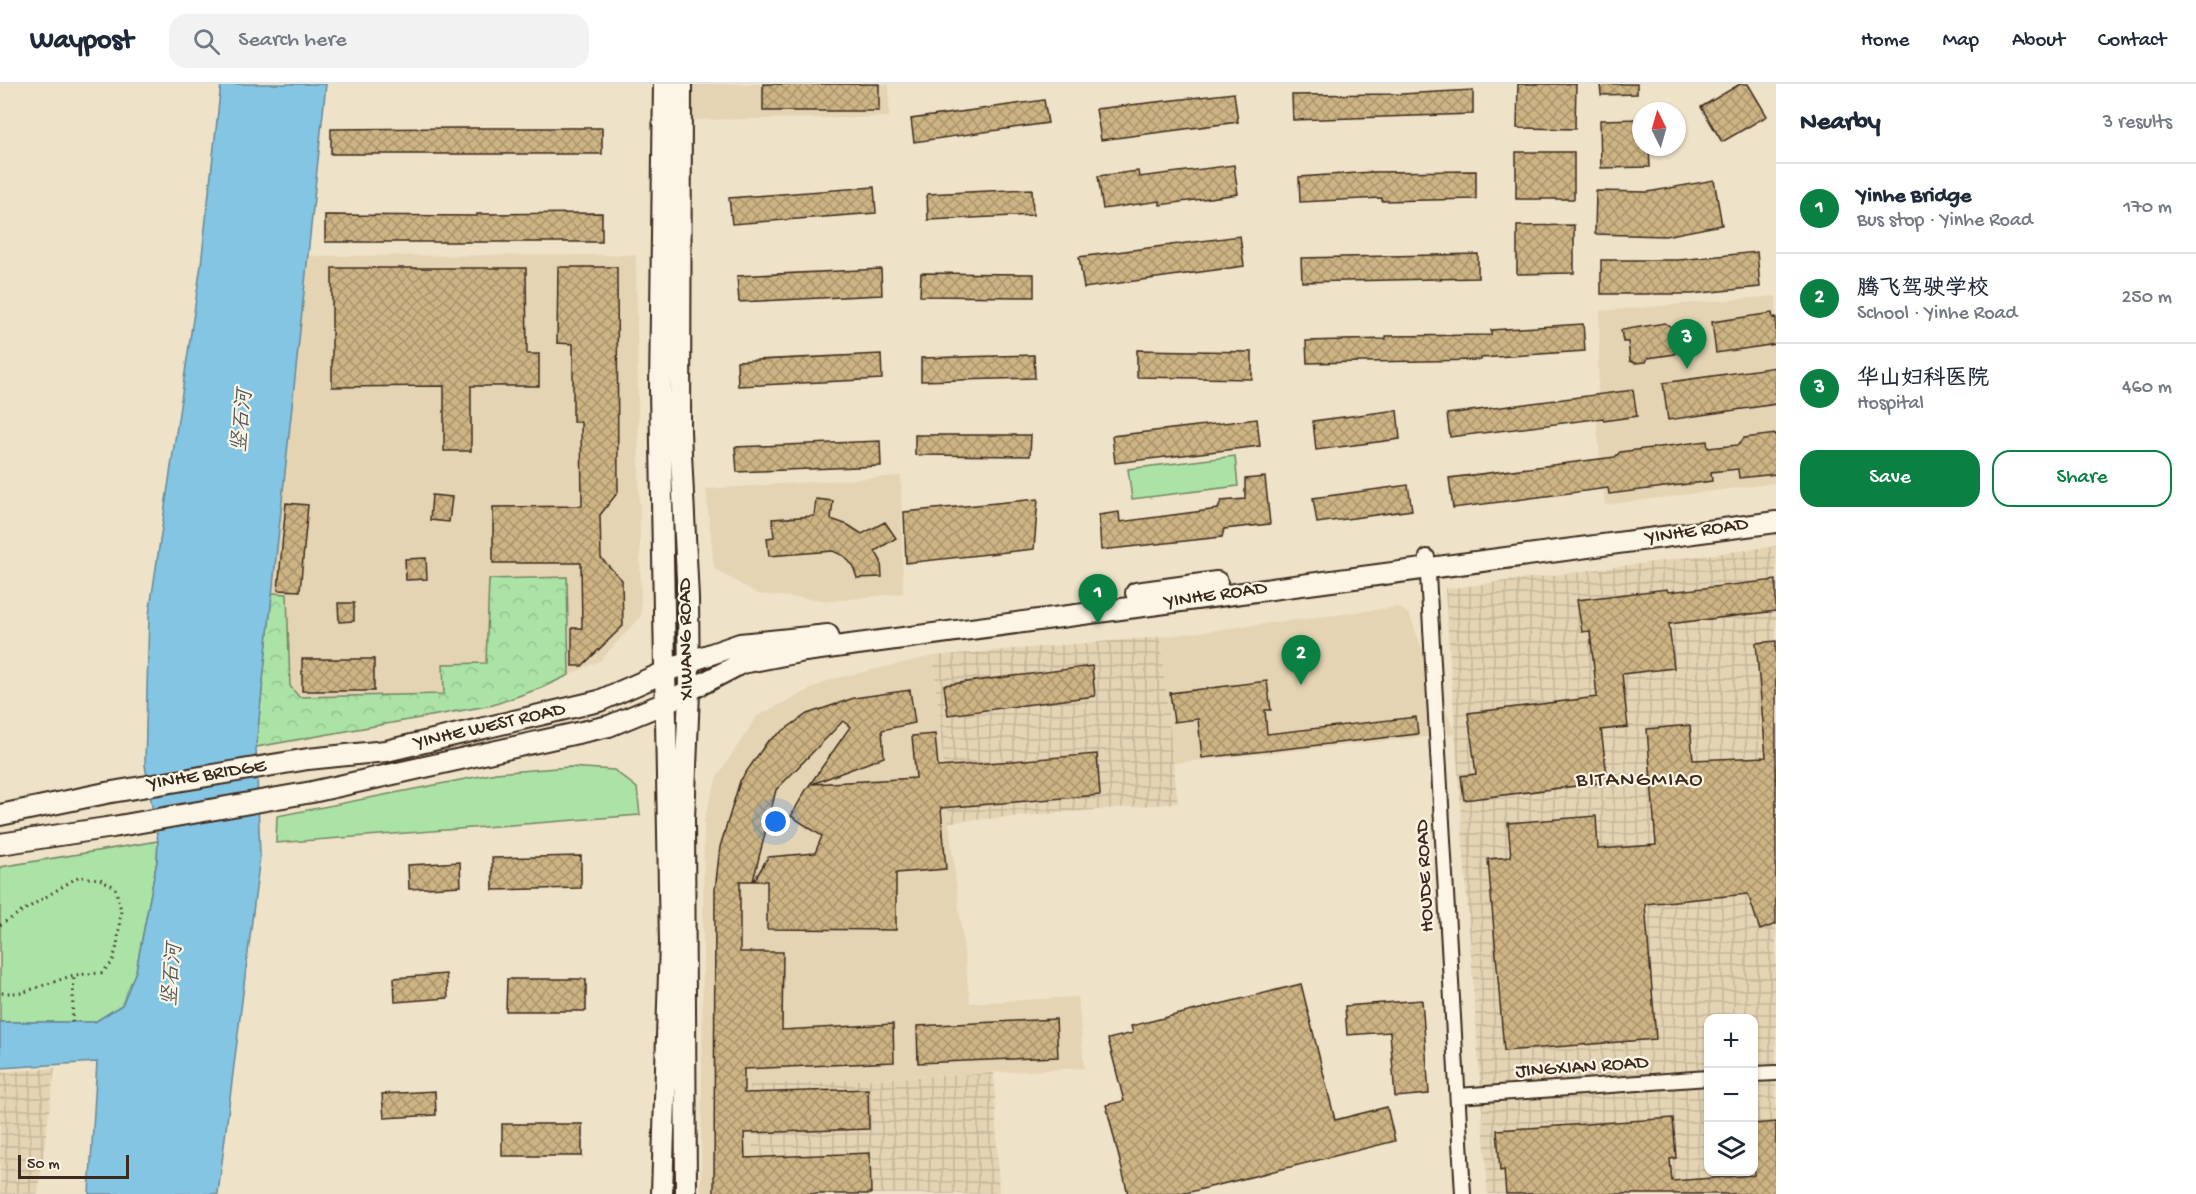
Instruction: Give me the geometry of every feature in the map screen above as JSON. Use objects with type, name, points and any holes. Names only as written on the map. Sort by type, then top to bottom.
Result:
[{"type":"main road","name":"XIWANG ROAD","points":[[662,1194],[670,942],[660,389],[664,84]]},
{"type":"main road","name":"XIWANG ROAD","points":[[681,84],[680,432],[688,599],[689,691],[684,819],[686,1194]]},
{"type":"main road","name":"YINHE ROAD","points":[[665,702],[742,663],[805,651],[1428,562],[1776,509]]},
{"type":"main road","name":"YINHE ROAD","points":[[666,673],[688,662],[740,644],[864,632],[1060,606],[1177,587],[1428,562],[1776,522]]},
{"type":"main road","name":"YINHE WEST ROAD","points":[[308,759],[386,751],[598,701],[666,673]]},
{"type":"main road","name":"YINHE WEST ROAD","points":[[312,792],[609,726],[665,702]]},
{"type":"main road","name":"YINHE BRIDGE","points":[[0,815],[106,793],[308,759]]},
{"type":"main road","name":"YINHE BRIDGE","points":[[0,844],[312,792]]},
{"type":"street","name":"HOUDE ROAD","points":[[1428,562],[1463,1194]]},
{"type":"street","points":[[1758,1074],[1776,1073]]},
{"type":"street","name":"JINGXIAN ROAD","points":[[1458,1096],[1704,1078]]},
{"type":"path","points":[[0,925],[78,877],[100,879],[116,887],[121,910],[117,946],[112,963],[101,973],[74,975],[21,993],[0,993]]},
{"type":"path","points":[[72,1022],[74,975]]},
{"type":"shaded area","points":[[690,84],[889,84],[889,117],[690,120]]},
{"type":"shaded area","points":[[636,255],[641,616],[601,660],[541,688],[493,705],[256,747],[307,256]]},
{"type":"shaded area","points":[[1776,296],[1776,483],[1605,505],[1597,426],[1600,311]]},
{"type":"shaded area","points":[[901,476],[903,593],[832,601],[758,594],[714,569],[706,489]]},
{"type":"shaded area","points":[[1776,546],[1776,1194],[1488,1194],[1445,589]]},
{"type":"shaded area","points":[[1398,607],[1409,614],[1455,734],[1174,763],[1160,637]]},
{"type":"shaded area","points":[[1160,637],[1178,803],[949,822],[933,656]]},
{"type":"shaded area","points":[[933,656],[970,1003],[1078,997],[1084,1068],[750,1085],[755,1194],[701,1194],[704,820],[717,777],[757,716],[829,680]]},
{"type":"shaded area","points":[[55,1068],[38,1194],[0,1194],[0,1072]]},
{"type":"shaded area","points":[[994,1073],[999,1194],[755,1194],[750,1085]]},
{"type":"green space","points":[[1235,456],[1238,486],[1132,499],[1128,469]]},
{"type":"green space","points":[[567,577],[569,675],[541,688],[493,705],[256,747],[272,593],[287,594],[290,686],[299,697],[444,694],[443,664],[486,663],[489,579]]},
{"type":"green space","points":[[569,767],[614,770],[637,788],[640,815],[276,843],[277,816],[496,773]]},
{"type":"green space","points":[[158,841],[157,861],[136,971],[122,1005],[95,1022],[0,1022],[0,867]]},
{"type":"water","name":"竖石河","points":[[221,84],[326,84],[256,747],[260,856],[218,1194],[89,1194],[97,1062],[0,1068],[0,1022],[95,1022],[122,1005],[136,971],[157,861],[158,841],[145,765],[149,615],[201,265]]},
{"type":"building","points":[[763,84],[879,84],[879,111],[763,111]]},
{"type":"building","points":[[1518,84],[1576,84],[1575,129],[1517,128]]},
{"type":"building","points":[[1600,84],[1637,84],[1637,94],[1601,95]]},
{"type":"building","points":[[1740,84],[1748,84],[1767,116],[1722,142],[1701,107]]},
{"type":"building","points":[[1473,90],[1473,114],[1293,120],[1292,95],[1401,94]]},
{"type":"building","points":[[1234,93],[1238,122],[1101,140],[1096,109]]},
{"type":"building","points":[[1044,100],[1048,123],[914,142],[911,119]]},
{"type":"building","points":[[1632,119],[1632,156],[1649,156],[1650,167],[1601,168],[1600,120]]},
{"type":"building","points":[[602,128],[602,154],[331,154],[331,129]]},
{"type":"building","points":[[1516,152],[1574,152],[1574,199],[1516,199]]},
{"type":"building","points":[[1234,165],[1238,194],[1160,205],[1160,201],[1103,209],[1098,176],[1138,171],[1139,177]]},
{"type":"building","points":[[1476,171],[1476,199],[1382,201],[1382,198],[1300,202],[1299,177],[1372,172]]},
{"type":"building","points":[[1714,180],[1722,225],[1665,236],[1595,234],[1596,191],[1648,192]]},
{"type":"building","points":[[874,187],[876,213],[732,224],[729,198]]},
{"type":"building","points":[[1032,189],[1033,215],[928,220],[927,194]]},
{"type":"building","points":[[602,213],[602,242],[325,242],[325,215],[477,216],[477,214]]},
{"type":"building","points":[[1574,225],[1574,273],[1517,274],[1517,226]]},
{"type":"building","points":[[1240,236],[1244,266],[1084,288],[1079,257]]},
{"type":"building","points":[[1757,252],[1760,287],[1691,294],[1601,294],[1601,260],[1679,260]]},
{"type":"building","points":[[1478,254],[1478,278],[1302,282],[1301,258]]},
{"type":"building","points":[[558,267],[617,267],[618,492],[600,515],[601,558],[622,580],[623,626],[582,666],[572,666],[572,628],[582,628],[581,563],[493,563],[493,507],[582,506],[581,422],[573,422],[573,344],[557,343]]},
{"type":"building","points":[[332,268],[526,268],[527,354],[539,354],[539,386],[471,386],[471,451],[444,451],[444,386],[332,387]]},
{"type":"building","points":[[881,269],[882,295],[739,302],[737,276]]},
{"type":"building","points":[[921,273],[1034,274],[1034,297],[920,296]]},
{"type":"building","points":[[1772,313],[1773,318],[1776,317],[1776,344],[1716,353],[1712,322]]},
{"type":"building","points":[[1665,323],[1671,327],[1675,354],[1648,358],[1646,362],[1630,361],[1628,342],[1623,342],[1621,330]]},
{"type":"building","points":[[1583,324],[1585,351],[1481,358],[1481,360],[1307,363],[1306,341],[1386,339],[1386,336],[1491,335],[1491,330]]},
{"type":"building","points":[[1137,350],[1252,352],[1252,379],[1137,377]]},
{"type":"building","points":[[881,354],[882,379],[738,386],[737,361]]},
{"type":"building","points":[[1034,355],[1035,378],[921,381],[921,358]]},
{"type":"building","points":[[1776,367],[1776,404],[1668,420],[1663,383]]},
{"type":"building","points":[[1633,390],[1637,416],[1604,421],[1603,418],[1450,437],[1447,414]]},
{"type":"building","points":[[1397,410],[1400,439],[1316,450],[1313,421]]},
{"type":"building","points":[[1257,419],[1260,446],[1115,463],[1112,436]]},
{"type":"building","points":[[1776,434],[1776,474],[1739,478],[1738,469],[1711,472],[1712,481],[1609,494],[1608,488],[1453,508],[1449,478],[1615,457],[1620,452],[1707,441],[1708,448],[1738,445],[1744,438]]},
{"type":"building","points":[[915,435],[1031,435],[1030,456],[915,455]]},
{"type":"building","points":[[880,441],[881,466],[737,472],[735,447]]},
{"type":"building","points":[[1265,477],[1270,524],[1224,529],[1222,537],[1101,550],[1099,515],[1119,512],[1120,522],[1218,509],[1221,501],[1245,499],[1245,479]]},
{"type":"building","points":[[1408,485],[1412,510],[1317,523],[1313,498]]},
{"type":"building","points":[[432,495],[452,497],[449,522],[430,520]]},
{"type":"building","points":[[816,499],[833,501],[831,519],[848,525],[862,534],[885,522],[896,538],[875,551],[881,561],[882,577],[857,578],[853,566],[844,556],[833,551],[769,556],[767,538],[774,537],[772,519],[814,516]]},
{"type":"building","points":[[1038,499],[1034,549],[906,563],[904,512]]},
{"type":"building","points":[[286,503],[308,505],[300,591],[278,590]]},
{"type":"building","points":[[426,558],[427,579],[406,580],[405,559]]},
{"type":"building","points":[[1776,580],[1776,611],[1669,624],[1674,668],[1622,674],[1628,727],[1601,730],[1608,782],[1464,800],[1461,776],[1476,774],[1468,713],[1597,697],[1590,631],[1582,632],[1577,600],[1667,589],[1668,592]]},
{"type":"building","points":[[338,603],[354,603],[354,621],[339,622]]},
{"type":"building","points":[[1776,641],[1776,924],[1760,930],[1748,894],[1645,904],[1656,1039],[1504,1051],[1488,859],[1511,857],[1508,823],[1596,816],[1598,849],[1656,845],[1647,729],[1690,725],[1693,760],[1766,757],[1756,643]]},
{"type":"building","points":[[302,659],[374,659],[374,691],[302,691]]},
{"type":"building","points":[[1092,666],[1095,696],[948,715],[944,685]]},
{"type":"building","points":[[1267,681],[1271,710],[1265,710],[1267,734],[1416,717],[1418,734],[1202,758],[1198,719],[1174,722],[1170,693]]},
{"type":"building","points":[[910,690],[915,723],[882,730],[884,757],[812,784],[916,778],[912,736],[935,734],[938,767],[1097,754],[1100,795],[941,808],[946,869],[896,873],[896,930],[767,929],[767,881],[754,881],[768,857],[815,853],[822,836],[791,816],[806,790],[850,727],[843,721],[776,790],[753,881],[740,881],[740,952],[783,952],[782,1030],[893,1024],[894,1062],[744,1069],[744,1093],[868,1089],[869,1129],[744,1133],[745,1158],[870,1153],[871,1194],[714,1194],[715,890],[720,847],[740,781],[767,742],[807,714],[854,698]]},
{"type":"building","points":[[581,856],[581,888],[493,890],[492,858]]},
{"type":"building","points":[[460,862],[461,886],[409,889],[408,865]]},
{"type":"building","points":[[446,974],[448,998],[395,1002],[394,978]]},
{"type":"building","points":[[507,979],[586,979],[586,1011],[506,1011]]},
{"type":"building","points":[[1301,984],[1335,1120],[1387,1107],[1395,1141],[1182,1194],[1128,1194],[1106,1105],[1124,1101],[1108,1039],[1133,1033],[1131,1026]]},
{"type":"building","points":[[1422,1000],[1429,1094],[1395,1097],[1390,1032],[1347,1035],[1345,1006]]},
{"type":"building","points":[[1056,1019],[1058,1057],[918,1063],[917,1026]]},
{"type":"building","points":[[435,1091],[436,1115],[384,1118],[382,1094]]},
{"type":"building","points":[[1673,1118],[1676,1158],[1670,1159],[1672,1181],[1758,1176],[1758,1124],[1776,1122],[1776,1194],[1506,1194],[1504,1170],[1500,1171],[1497,1130]]},
{"type":"building","points":[[502,1124],[582,1124],[582,1156],[502,1156]]},
{"type":"place","name":"华山妇科医院","points":[[1687,369]]},
{"type":"place","name":"Yinhe Bridge","points":[[1098,624]]},
{"type":"place","name":"腾飞驾驶学校","points":[[1301,685]]},
{"type":"district","name":"BITANGMIAO","points":[[1640,781]]}]
